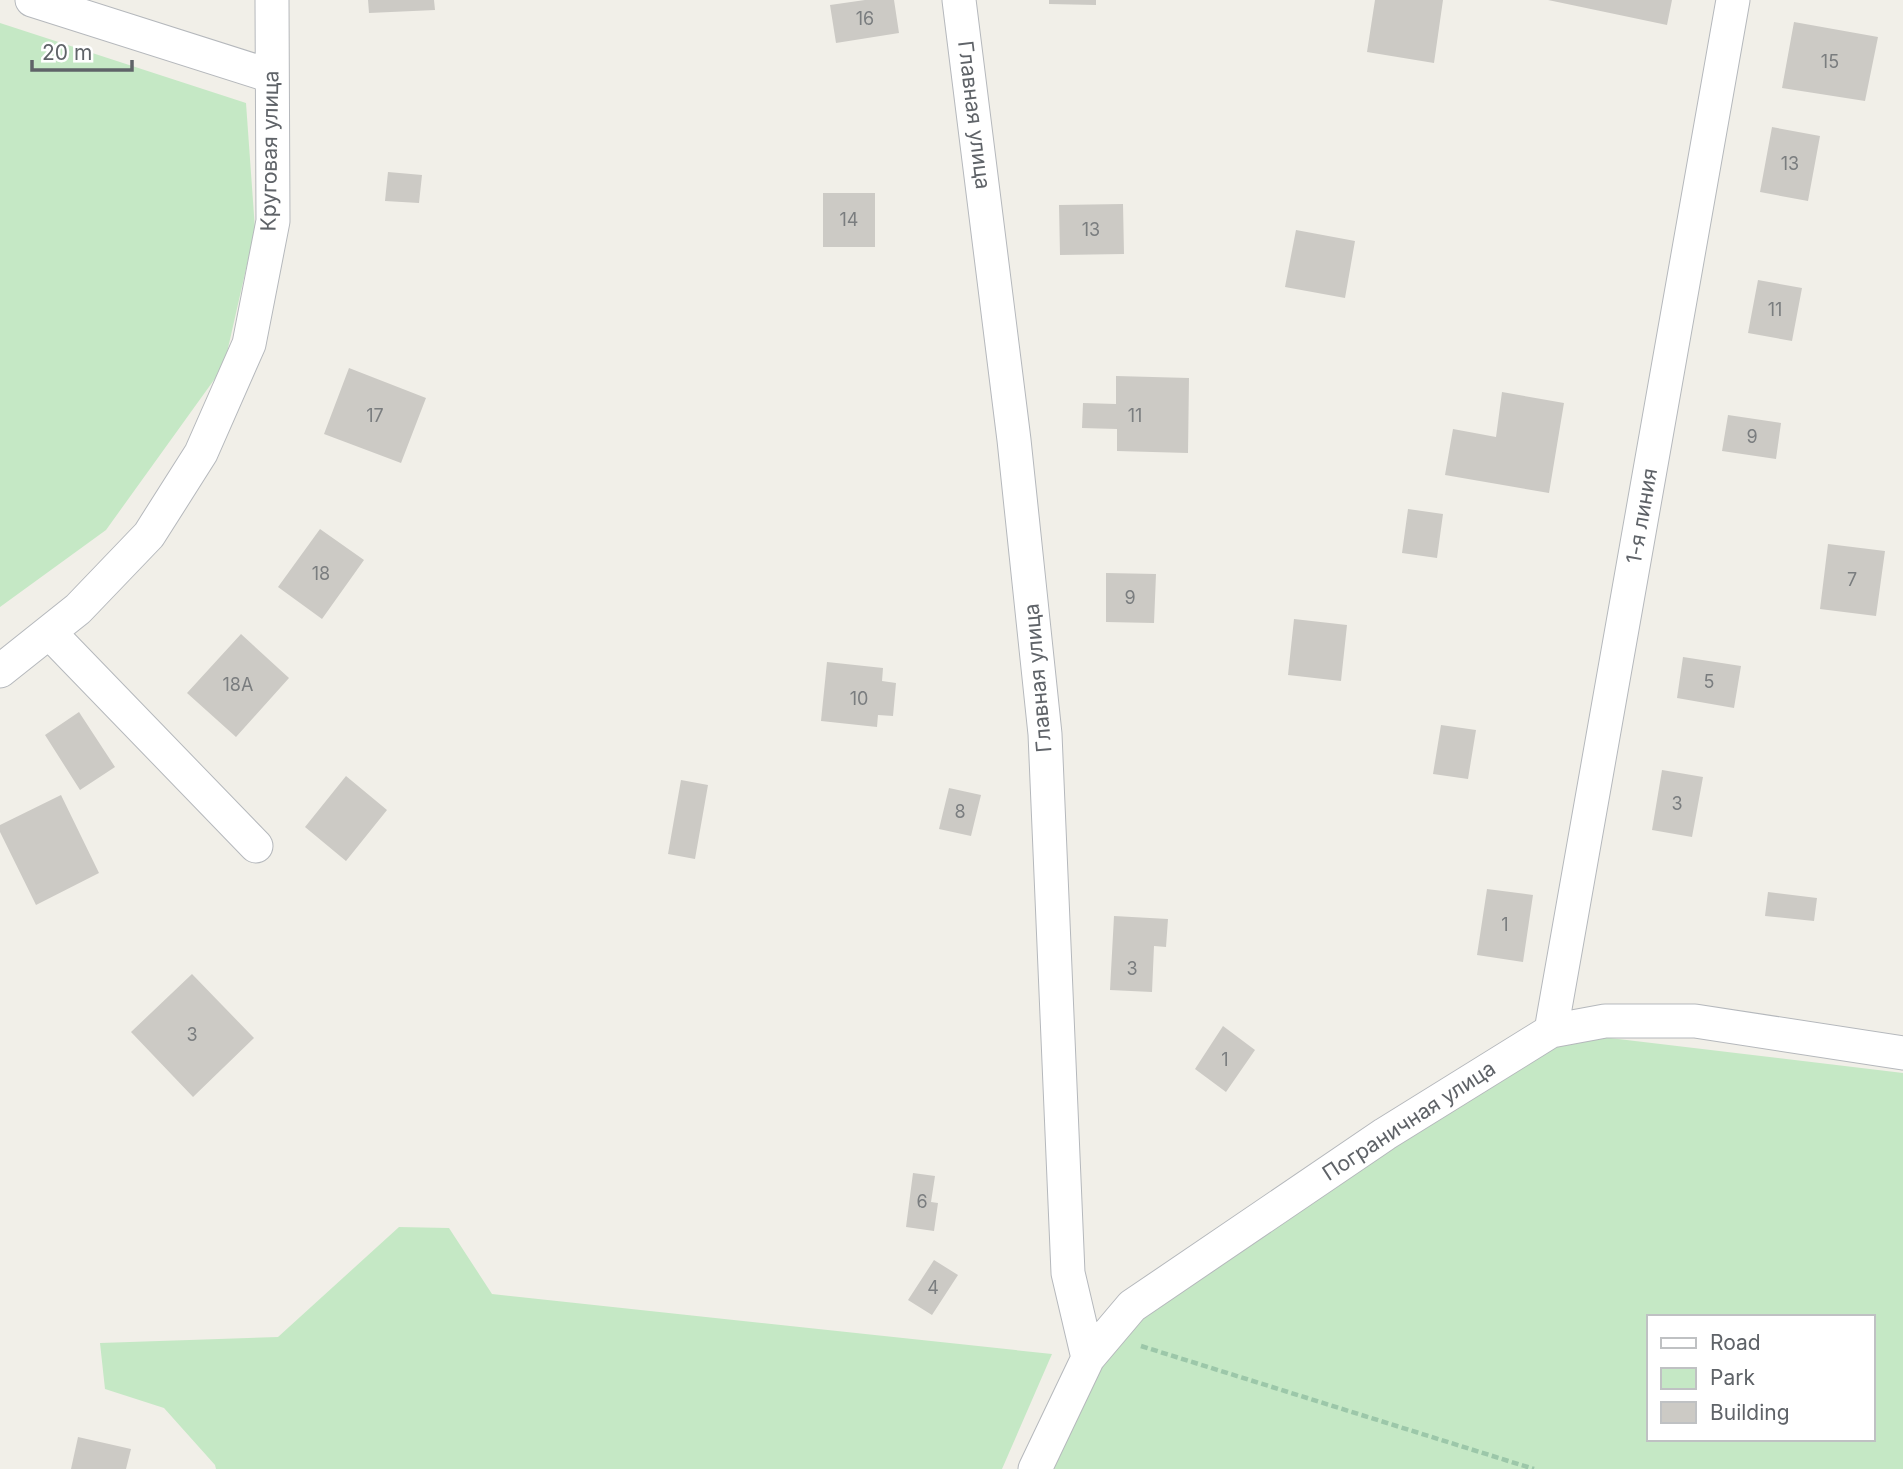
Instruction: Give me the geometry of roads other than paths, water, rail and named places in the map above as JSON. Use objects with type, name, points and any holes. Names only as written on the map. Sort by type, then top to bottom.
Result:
[{"type":"street","points":[[32,0],[271,76]]},
{"type":"street","name":"Круговая улица","points":[[0,671],[78,609],[149,535],[201,453],[249,344],[273,221],[272,0]]},
{"type":"street","name":"Главная улица","points":[[960,0],[1012,426],[1045,734],[1068,1273],[1097,1347]]},
{"type":"street","name":"1-я линия","points":[[1551,1031],[1733,0]]},
{"type":"street","points":[[49,632],[256,846]]},
{"type":"street","name":"Пограничная улица","points":[[1035,1469],[1097,1347],[1132,1306],[1385,1134],[1551,1031],[1605,1021],[1695,1021],[1903,1053]]}]
